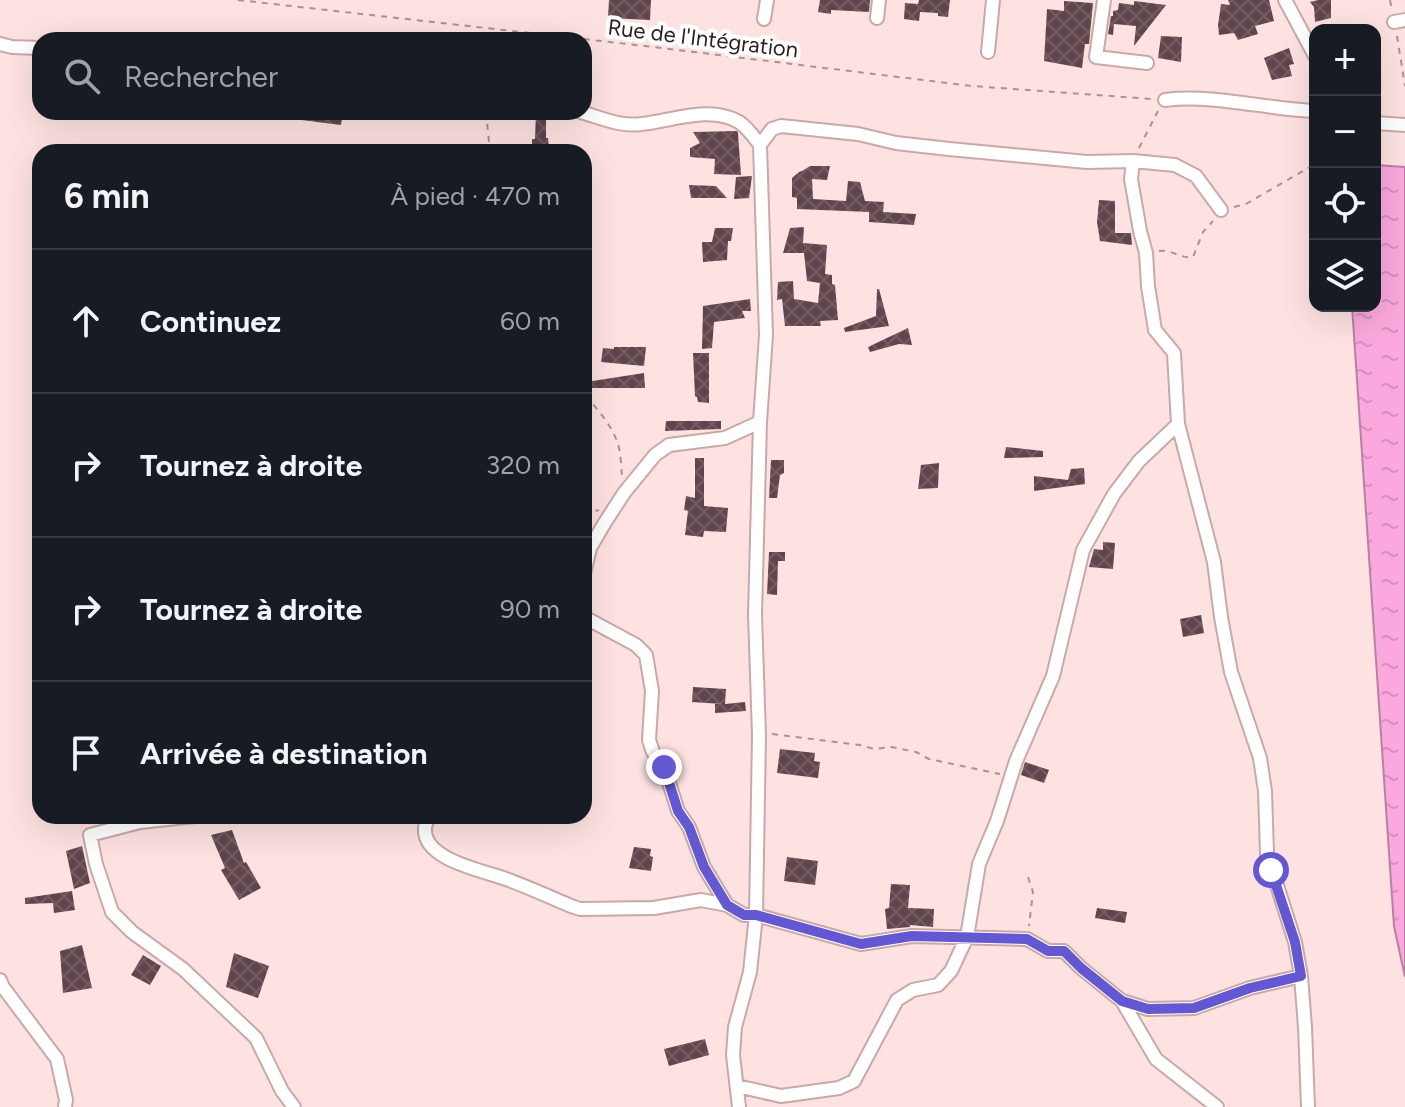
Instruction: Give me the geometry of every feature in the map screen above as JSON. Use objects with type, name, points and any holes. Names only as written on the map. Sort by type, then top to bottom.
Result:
[{"type":"street","points":[[764,19],[767,0]]},
{"type":"street","points":[[877,18],[879,0]]},
{"type":"street","points":[[988,52],[993,0]]},
{"type":"street","points":[[1104,0],[1096,57],[1147,63]]},
{"type":"street","points":[[1285,0],[1309,45]]},
{"type":"street","points":[[0,44],[32,48]]},
{"type":"street","points":[[1165,100],[1234,102],[1309,110]]},
{"type":"street","points":[[592,116],[615,123],[640,125],[686,115],[713,115],[739,122],[760,145],[766,335],[760,422],[755,615],[759,735],[756,915],[750,972],[735,1027],[733,1055],[739,1107]]},
{"type":"street","points":[[1381,123],[1405,125]]},
{"type":"street","points":[[760,145],[772,129],[781,126],[964,150],[1087,162],[1133,161],[1175,165],[1196,176],[1221,210]]},
{"type":"street","points":[[1133,161],[1131,179],[1146,253],[1155,330],[1174,353],[1178,424],[1214,562],[1231,672],[1260,758],[1266,802],[1267,854],[1295,942],[1301,976],[1308,1107]]},
{"type":"street","points":[[592,545],[624,493],[655,455],[669,445],[725,438],[760,422]]},
{"type":"street","points":[[737,1086],[781,1096],[839,1088],[854,1081],[897,1000],[913,990],[938,985],[951,971],[967,937],[979,864],[1011,776],[1053,676],[1083,550],[1114,494],[1139,461],[1178,424]]},
{"type":"street","points":[[592,621],[636,645],[646,655],[652,691],[649,740],[664,767],[678,811],[689,827],[704,867],[727,905]]},
{"type":"street","points":[[132,824],[90,835],[112,912],[132,932],[183,969],[256,1038],[282,1091],[294,1107]]},
{"type":"street","points":[[427,824],[427,839],[437,851],[452,861],[580,909],[654,908],[701,900],[727,905],[744,915],[756,915],[861,944],[912,936],[1027,939],[1048,951],[1064,951],[1122,1001],[1156,1059],[1217,1107]]},
{"type":"street","points":[[1122,1001],[1148,1009],[1194,1008],[1250,988],[1301,976]]},
{"type":"street","points":[[0,980],[57,1059],[65,1107]]},
{"type":"path","name":"Rue de l'Intégration","points":[[238,0],[513,32]]},
{"type":"path","points":[[1390,0],[1400,21],[1405,86]]},
{"type":"path","name":"Rue de l'Intégration","points":[[592,41],[972,86],[1165,100]]},
{"type":"path","points":[[1133,161],[1165,100]]},
{"type":"path","points":[[487,120],[489,144]]},
{"type":"path","points":[[592,402],[618,443],[624,493]]},
{"type":"path","points":[[759,735],[779,734],[874,749],[892,747],[916,752],[929,759],[1011,776]]},
{"type":"path","points":[[1027,939],[1033,892],[1028,877]]},
{"type":"water","points":[[1381,165],[1405,167],[1405,977],[1394,926],[1352,312],[1381,312]]},
{"type":"building","points":[[609,0],[651,0],[650,20],[608,18]]},
{"type":"building","points":[[820,0],[870,0],[869,12],[818,12]]},
{"type":"building","points":[[919,0],[950,0],[948,17],[920,12],[919,21],[904,19],[905,3],[918,4]]},
{"type":"building","points":[[1228,0],[1269,0],[1274,21],[1255,26],[1258,34],[1238,40],[1234,33],[1219,35],[1221,4],[1230,5]]},
{"type":"building","points":[[1331,0],[1331,18],[1315,22],[1314,7],[1310,2]]},
{"type":"building","points":[[1064,1],[1093,3],[1089,44],[1085,44],[1082,68],[1044,61],[1047,9],[1064,11]]},
{"type":"building","points":[[1134,1],[1166,5],[1134,46],[1136,26],[1114,24],[1113,35],[1108,34],[1111,16],[1113,11],[1118,10],[1119,3],[1134,5]]},
{"type":"building","points":[[1161,36],[1182,37],[1181,62],[1158,58]]},
{"type":"building","points":[[1289,48],[1294,64],[1289,65],[1292,76],[1272,80],[1264,58]]},
{"type":"building","points":[[302,120],[342,120],[341,125]]},
{"type":"building","points":[[536,120],[546,120],[549,144],[532,144],[532,139],[535,139]]},
{"type":"building","points":[[737,131],[741,175],[714,174],[715,159],[690,157],[690,148],[700,143],[693,132]]},
{"type":"building","points":[[810,166],[830,166],[827,180],[812,179],[813,199],[846,201],[848,181],[860,182],[865,201],[884,202],[883,212],[916,214],[914,225],[869,222],[869,212],[797,209],[797,198],[792,197],[792,178]]},
{"type":"building","points":[[752,176],[749,198],[734,199],[736,177]]},
{"type":"building","points":[[689,185],[716,186],[727,198],[691,198]]},
{"type":"building","points":[[1099,200],[1115,201],[1115,233],[1131,233],[1132,245],[1100,241],[1097,222]]},
{"type":"building","points":[[804,227],[803,243],[827,245],[825,274],[832,275],[832,284],[835,285],[838,320],[820,321],[821,326],[785,326],[782,299],[777,300],[778,282],[793,281],[794,299],[818,303],[820,283],[807,281],[804,253],[783,253],[790,228]]},
{"type":"building","points":[[715,228],[733,228],[731,241],[728,241],[727,260],[703,262],[702,242],[712,242]]},
{"type":"building","points":[[877,289],[889,326],[845,332],[844,328],[876,316]]},
{"type":"building","points":[[750,299],[751,311],[742,311],[745,318],[714,322],[712,348],[702,349],[703,306]]},
{"type":"building","points":[[908,328],[912,345],[899,344],[870,352],[868,347]]},
{"type":"building","points":[[646,347],[644,366],[601,362],[603,348]]},
{"type":"building","points":[[693,353],[709,353],[709,403],[698,402],[695,396]]},
{"type":"building","points":[[644,373],[645,388],[592,388],[592,381]]},
{"type":"building","points":[[666,421],[721,421],[721,429],[665,431]]},
{"type":"building","points":[[1006,447],[1043,451],[1043,457],[1004,458]]},
{"type":"building","points":[[695,458],[704,458],[704,506],[728,508],[726,532],[704,531],[703,537],[685,535],[686,496],[695,498]]},
{"type":"building","points":[[771,460],[784,460],[777,498],[769,498]]},
{"type":"building","points":[[939,463],[938,488],[918,489],[921,465]]},
{"type":"building","points":[[1084,468],[1085,484],[1034,491],[1034,476],[1068,480],[1071,469]]},
{"type":"building","points":[[1103,542],[1115,543],[1113,569],[1089,567],[1094,549],[1103,550]]},
{"type":"building","points":[[769,552],[785,552],[785,561],[778,561],[777,595],[767,594]]},
{"type":"building","points":[[1201,615],[1204,633],[1183,637],[1180,619]]},
{"type":"building","points":[[693,687],[726,689],[725,704],[745,702],[746,711],[715,713],[715,704],[722,704],[692,702]]},
{"type":"building","points":[[780,749],[815,753],[814,761],[820,762],[818,778],[777,773]]},
{"type":"building","points":[[1025,762],[1049,770],[1044,783],[1021,775]]},
{"type":"building","points":[[232,830],[244,863],[261,888],[239,900],[221,870],[225,868],[211,835]]},
{"type":"building","points":[[82,846],[90,883],[74,889],[66,851]]},
{"type":"building","points":[[634,847],[651,849],[651,871],[629,868]]},
{"type":"building","points":[[787,857],[818,861],[815,885],[784,881]]},
{"type":"building","points":[[891,884],[910,885],[908,908],[934,909],[933,927],[910,925],[887,929],[885,909],[889,908]]},
{"type":"building","points":[[72,891],[75,910],[54,913],[53,903],[25,904],[25,898]]},
{"type":"building","points":[[1097,908],[1127,912],[1125,923],[1095,918]]},
{"type":"building","points":[[82,945],[92,988],[63,993],[60,951]]},
{"type":"building","points":[[234,953],[269,966],[258,998],[226,987]]},
{"type":"building","points":[[143,955],[161,966],[150,985],[131,975]]},
{"type":"building","points":[[705,1039],[709,1055],[669,1066],[664,1049]]},
{"type":"route","points":[[664,767],[678,811],[689,827],[704,867],[727,905],[744,915],[756,915],[861,944],[912,936],[1027,939],[1048,951],[1064,951],[1122,1001],[1148,1009],[1194,1008],[1250,988],[1301,976],[1295,942],[1271,870]]}]
